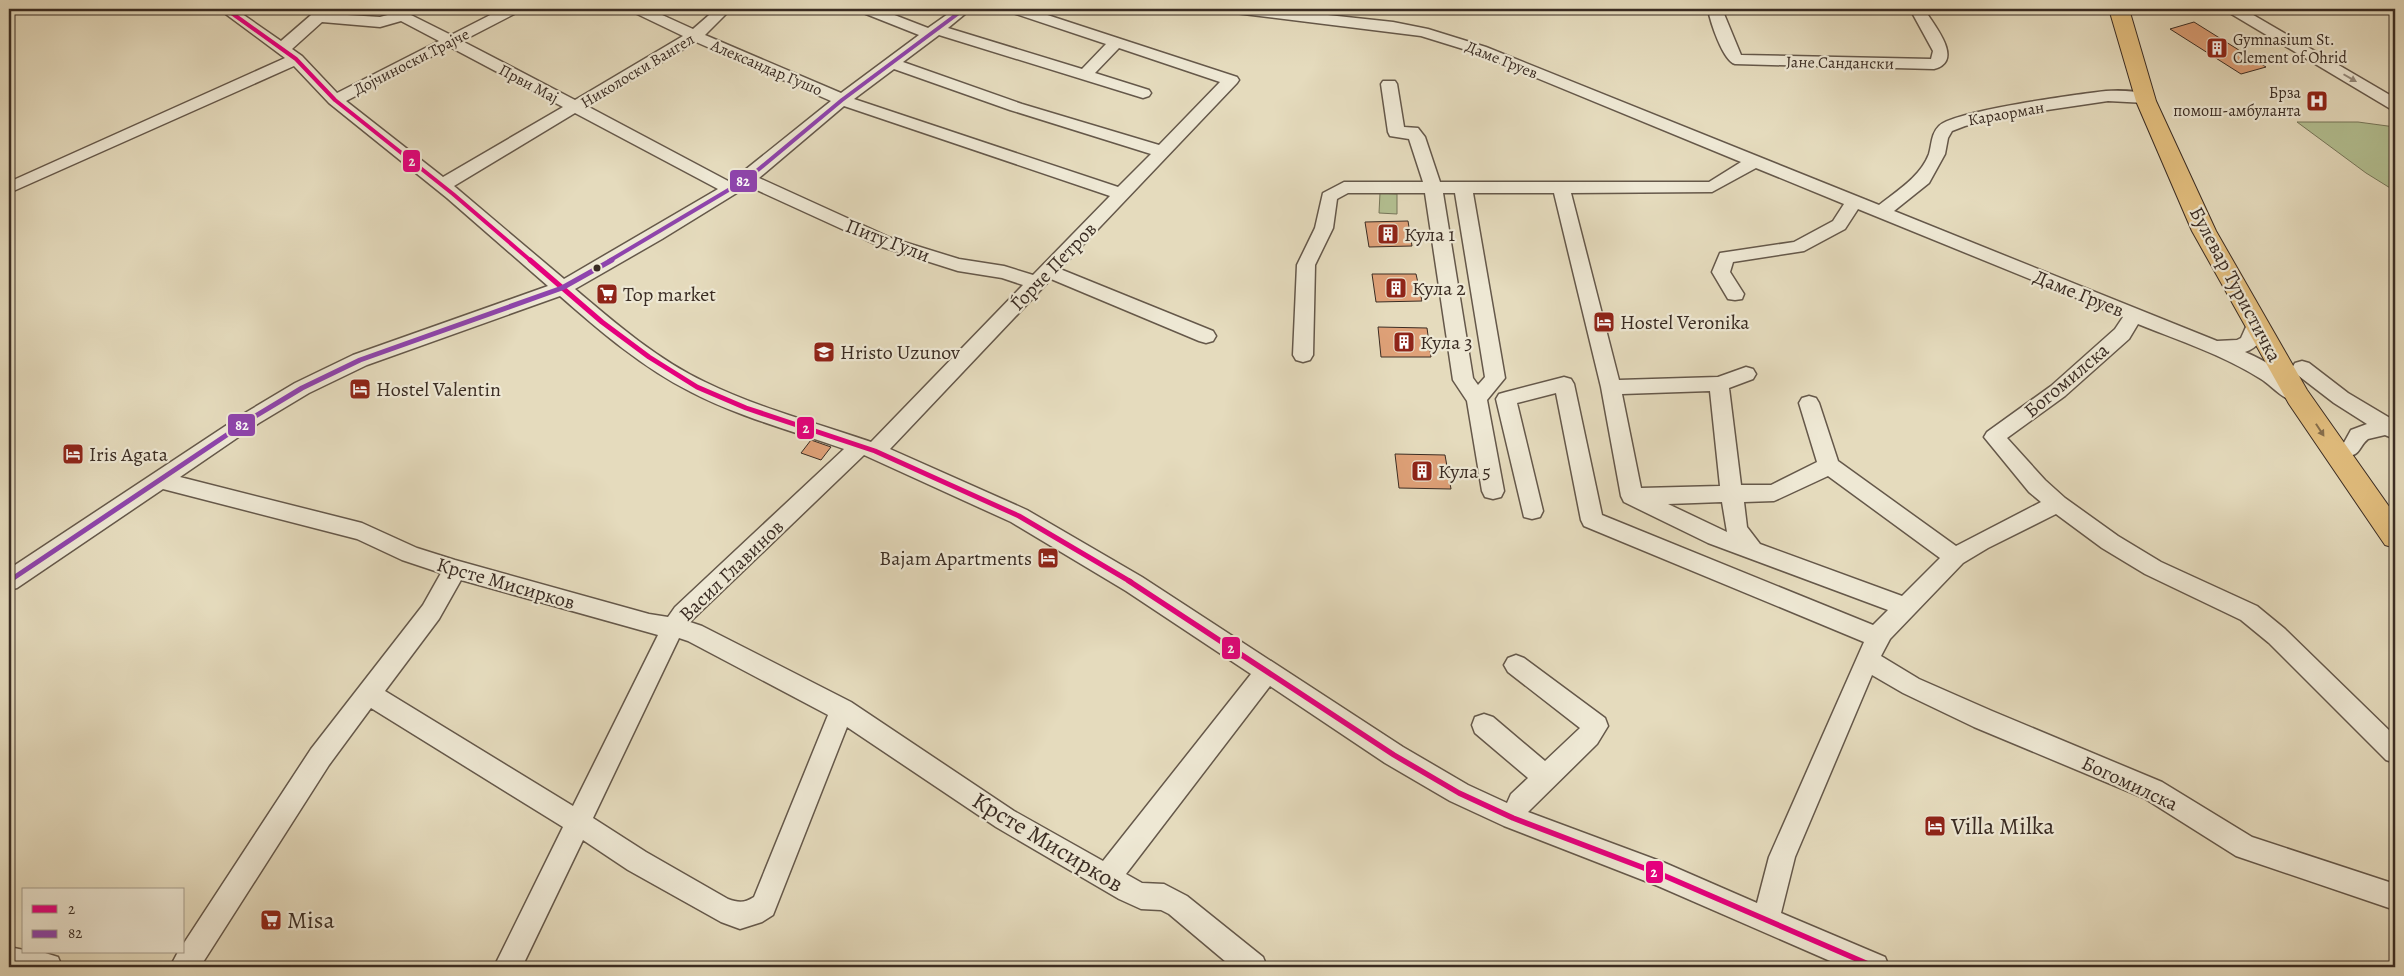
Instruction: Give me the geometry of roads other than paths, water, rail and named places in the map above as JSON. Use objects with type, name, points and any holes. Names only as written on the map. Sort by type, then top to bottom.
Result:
[{"type":"main road","name":"Булевар Туристичка","points":[[2119,9],[2146,98],[2204,231],[2298,397],[2395,537]]},
{"type":"main road","name":"Булевар Туристичка","points":[[2135,9],[2152,71],[2194,173],[2225,235],[2351,448],[2395,509]]},
{"type":"street","points":[[226,9],[296,59],[335,100],[442,185],[602,322],[642,352],[698,386],[746,408],[868,449],[1019,516],[1134,584],[1394,755],[1459,793],[1513,818],[1665,876],[1875,967]]},
{"type":"street","name":"Дојчиноски Трајче","points":[[335,100],[513,9]]},
{"type":"street","name":"Александар Гушо","points":[[638,9],[842,100]]},
{"type":"street","name":"Николоски Вангел","points":[[442,185],[695,36],[724,9]]},
{"type":"street","points":[[866,9],[932,32],[1086,74],[1143,93]]},
{"type":"street","points":[[9,580],[252,418],[327,374],[368,357],[562,288],[731,189],[747,179],[842,100],[964,9]]},
{"type":"street","points":[[1015,9],[1117,41],[1086,74]]},
{"type":"street","name":"Даме Груев","points":[[1235,9],[1311,13],[1393,26],[1451,40],[1480,50],[2241,358],[2270,375],[2298,397]]},
{"type":"street","name":"Јане Сандански","points":[[1715,9],[1720,26],[1735,59],[1776,62],[1934,64],[1940,61],[1941,51],[1917,9]]},
{"type":"street","points":[[2233,9],[2395,104]]},
{"type":"street","name":"Први Мај","points":[[323,13],[380,22],[410,12],[451,42],[731,189]]},
{"type":"street","points":[[282,49],[323,13]]},
{"type":"street","name":"Ѓорче Петров","points":[[868,449],[1042,277],[1231,80],[1117,41]]},
{"type":"street","points":[[9,188],[296,59]]},
{"type":"street","points":[[892,62],[1016,107],[1163,152]]},
{"type":"street","points":[[1389,84],[1396,132],[1412,132],[1417,137],[1433,188],[1462,380],[1477,399],[1493,490]]},
{"type":"street","name":"Караорман","points":[[1881,212],[1923,179],[1937,154],[1940,138],[1946,128],[1959,122],[2000,112],[2108,96],[2146,98]]},
{"type":"street","points":[[842,100],[1122,194]]},
{"type":"street","points":[[1303,355],[1306,265],[1324,228],[1329,197],[1344,187],[1712,187],[1755,161]]},
{"type":"street","name":"Питу Гули","points":[[747,179],[886,242],[958,265],[1042,277],[1206,336]]},
{"type":"street","points":[[1463,188],[1495,378],[1477,399]]},
{"type":"street","points":[[1561,188],[1611,387],[1632,496]]},
{"type":"street","points":[[1735,294],[1721,272],[1726,256],[1798,247],[1838,224],[1854,201]]},
{"type":"street","name":"Богомилска","points":[[2134,315],[2122,334],[2087,363],[2058,391],[1994,438],[2037,486],[2057,504],[2110,542],[2153,568],[2250,613],[2277,636],[2395,752]]},
{"type":"street","points":[[2212,346],[2229,348],[2247,344],[2253,339],[2256,325]]},
{"type":"street","points":[[2302,368],[2341,398],[2390,428]]},
{"type":"street","points":[[1611,387],[1719,384],[1746,374]]},
{"type":"street","points":[[1532,511],[1506,399],[1564,384],[1592,520],[1878,638]]},
{"type":"street","points":[[1719,384],[1731,494],[1726,533]]},
{"type":"street","points":[[1809,403],[1829,466],[1955,558]]},
{"type":"street","points":[[2351,448],[2354,438],[2361,432],[2390,428]]},
{"type":"street","name":"Васил Главинов","points":[[508,967],[673,627],[683,614],[868,449]]},
{"type":"street","points":[[1632,496],[1774,493],[1829,466]]},
{"type":"street","name":"Крсте Мисирков","points":[[160,480],[362,532],[410,554],[455,569],[648,624],[673,627],[694,633],[842,710],[1005,819],[1107,876],[1128,890],[1141,896],[1164,897],[1178,905],[1252,967]]},
{"type":"street","points":[[1632,496],[1726,533],[1752,550],[1905,607]]},
{"type":"street","points":[[1766,921],[1782,858],[1878,638],[1905,607],[1955,558],[1980,542],[2057,504]]},
{"type":"street","points":[[184,967],[320,757],[431,612],[455,569]]},
{"type":"street","name":"Богомилска","points":[[1867,660],[1911,686],[2152,790],[2245,847],[2395,897]]},
{"type":"street","points":[[1513,818],[1520,802],[1596,726],[1516,666]]},
{"type":"street","points":[[1107,876],[1267,672]]},
{"type":"street","points":[[367,694],[577,822],[637,861],[721,909],[740,916],[753,913],[764,906],[770,894],[842,710]]},
{"type":"street","points":[[1484,725],[1546,778]]},
{"type":"street","points":[[9,961],[48,967]]},
{"type":"place","name":"Gymnasium St. Clement of Ohrid","points":[[2217,48]]},
{"type":"place","name":"Брза помош-амбуланта","points":[[2317,101]]},
{"type":"place","name":"Кула 1","points":[[1388,234]]},
{"type":"place","name":"Кула 2","points":[[1396,288]]},
{"type":"place","name":"Top market","points":[[607,294]]},
{"type":"place","name":"Hostel Veronika","points":[[1604,322]]},
{"type":"place","name":"Кула 3","points":[[1404,342]]},
{"type":"place","name":"Hristo Uzunov","points":[[824,352]]},
{"type":"place","name":"Hostel Valentin","points":[[360,389]]},
{"type":"place","name":"Iris Agata","points":[[73,454]]},
{"type":"place","name":"Кула 5","points":[[1422,471]]},
{"type":"place","name":"Bajam Apartments","points":[[1048,558]]},
{"type":"place","name":"Villa Milka","points":[[1935,826]]},
{"type":"place","name":"Misa","points":[[271,920]]}]
